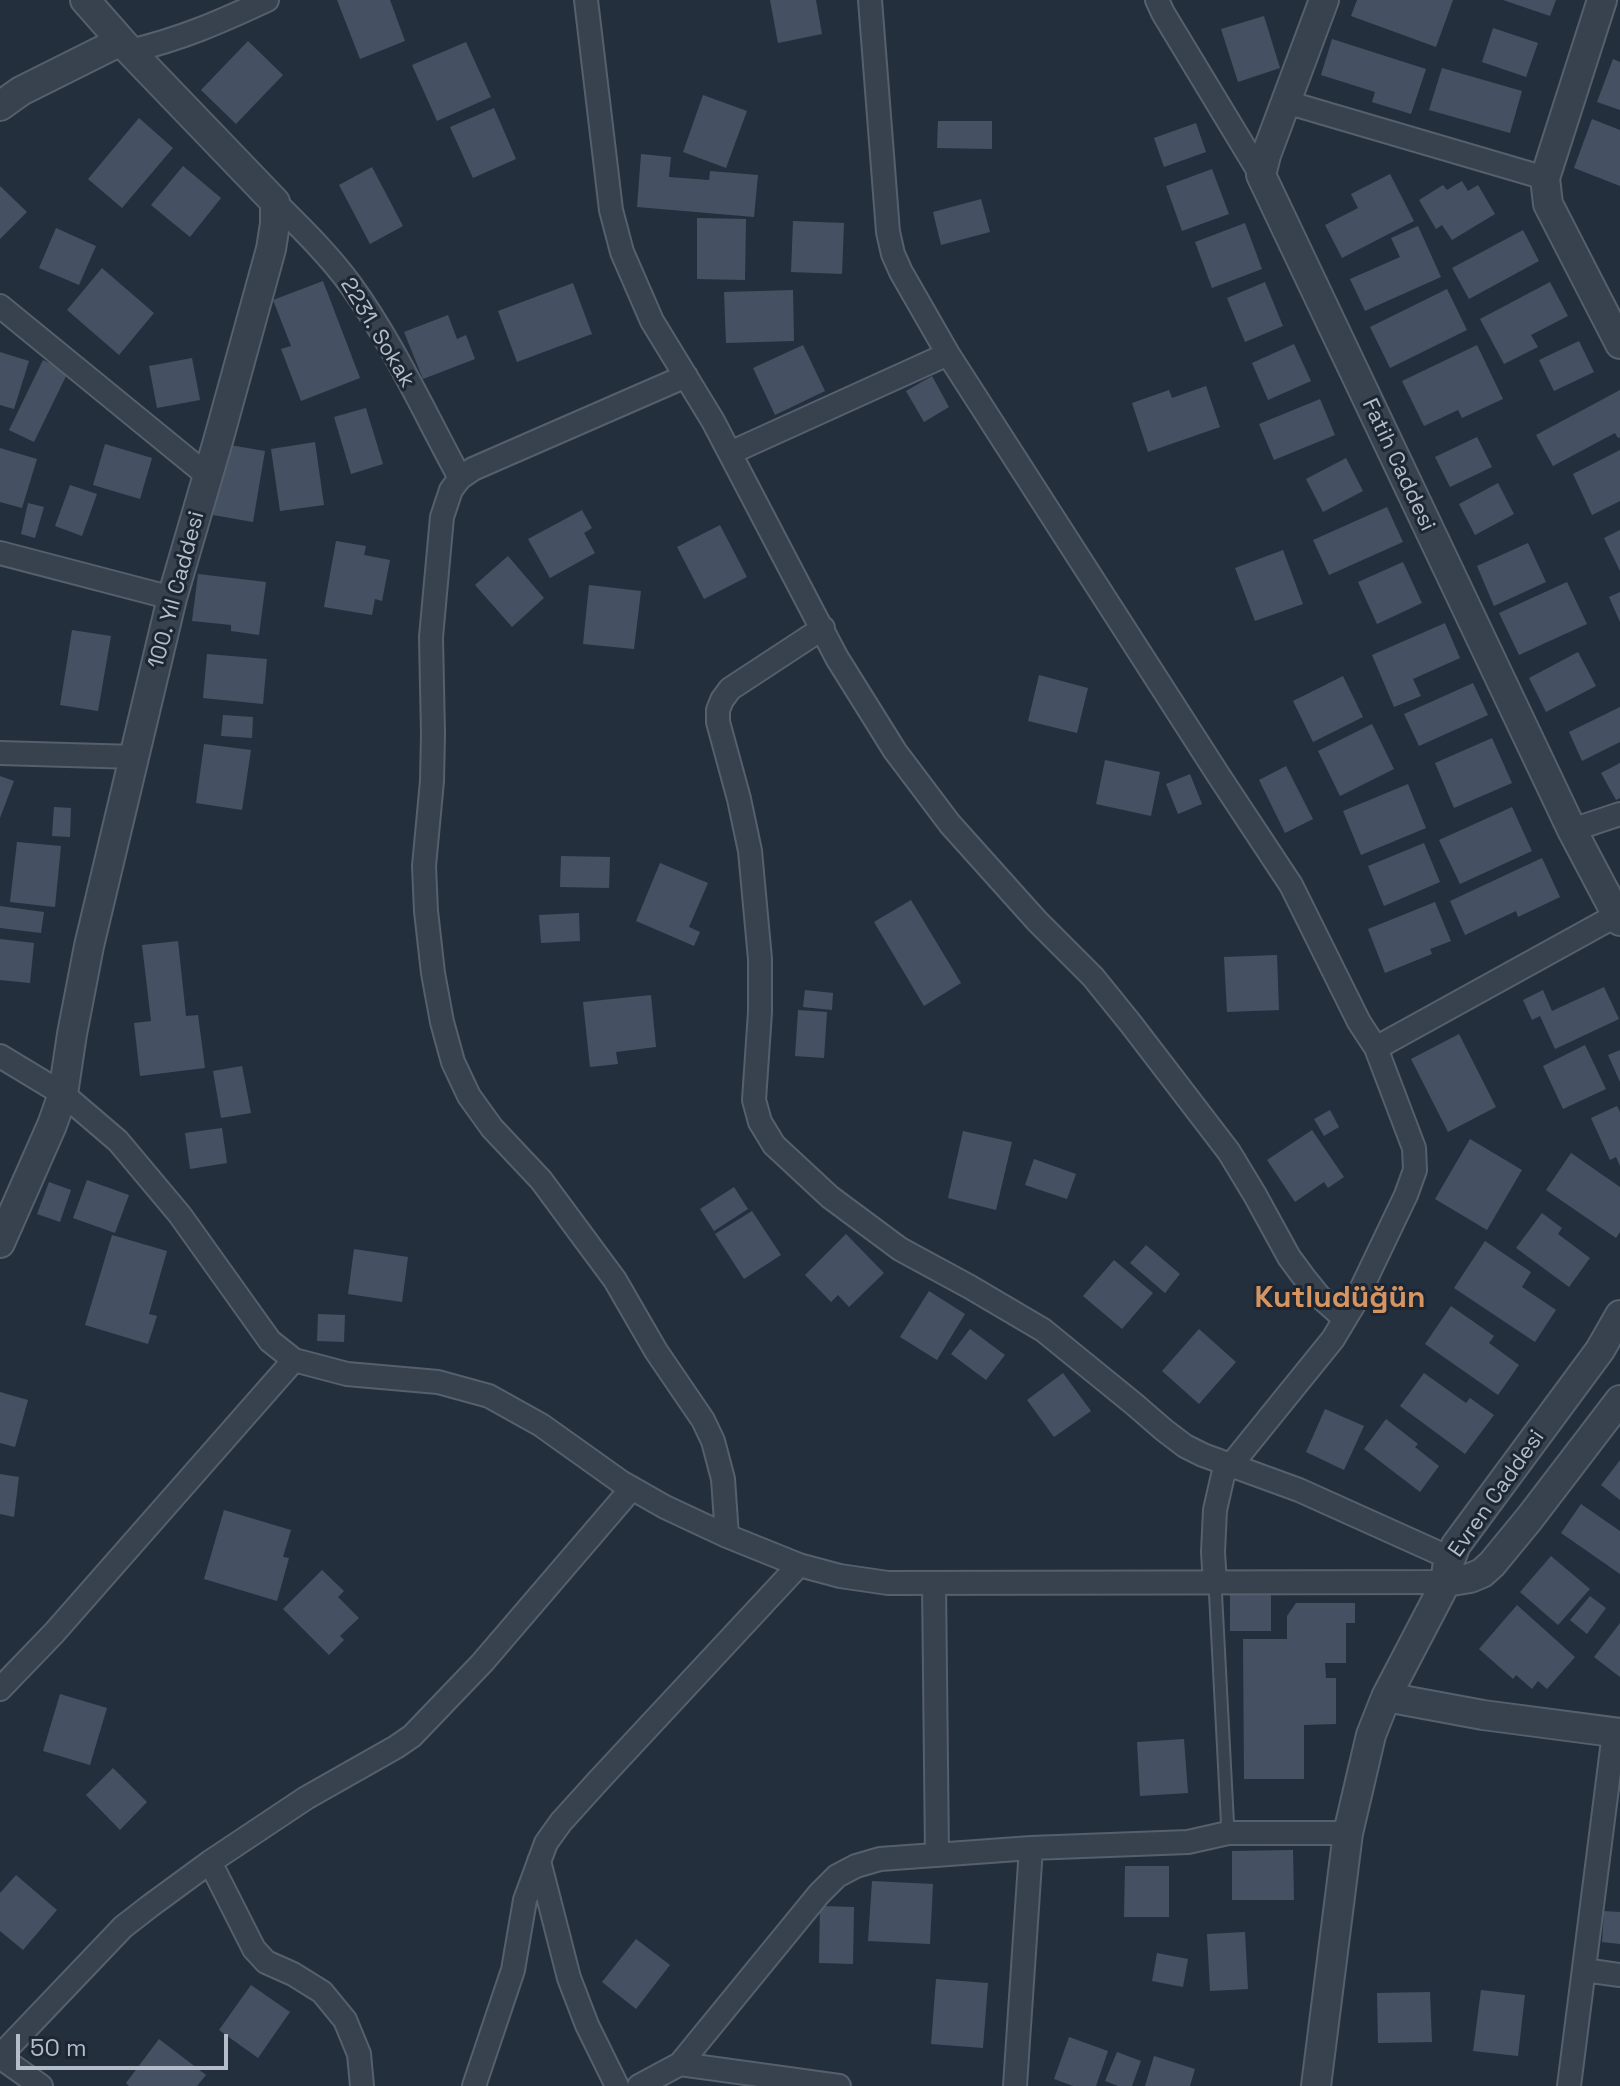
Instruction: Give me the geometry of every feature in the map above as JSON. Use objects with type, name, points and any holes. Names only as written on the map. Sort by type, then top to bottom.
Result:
[{"type":"street","points":[[85,0],[275,202]]},
{"type":"street","points":[[0,106],[21,91],[126,46],[170,42],[267,0]]},
{"type":"street","points":[[586,0],[611,210],[622,252],[652,321],[730,453],[837,658],[895,751],[950,824],[1037,921],[1093,977],[1150,1047],[1229,1152],[1289,1257],[1319,1296],[1345,1319]]},
{"type":"street","points":[[870,0],[890,243],[901,272],[948,354],[1291,885],[1359,1022],[1376,1048],[1414,1148],[1415,1170],[1406,1195],[1345,1319],[1305,1377],[1223,1475],[1215,1510],[1215,1584]]},
{"type":"street","points":[[1157,0],[1261,175]]},
{"type":"street","points":[[1261,175],[1324,0]]},
{"type":"street","points":[[1602,0],[1545,178],[1548,204],[1620,344]]},
{"type":"street","points":[[1286,102],[1545,178]]},
{"type":"street","name":"Fatih Caddesi","points":[[1261,175],[1572,830],[1619,914]]},
{"type":"street","name":"100. Yıl Caddesi","points":[[0,1243],[63,1094],[89,946],[172,598],[267,264],[275,224],[275,202]]},
{"type":"street","name":"2231. Sokak","points":[[275,202],[351,285],[460,478]]},
{"type":"street","points":[[0,306],[208,476]]},
{"type":"street","points":[[730,453],[948,354]]},
{"type":"street","points":[[686,376],[480,466],[460,478],[451,490],[442,517],[431,637],[433,750],[424,866],[433,973],[453,1062],[469,1096],[492,1128],[541,1180],[615,1280],[656,1351],[703,1420],[713,1441],[723,1479],[727,1536]]},
{"type":"street","points":[[0,553],[172,598]]},
{"type":"street","points":[[823,628],[730,689],[718,710],[750,851],[756,911],[760,1012],[754,1100],[760,1122],[774,1145],[830,1197],[900,1249],[1043,1330],[1185,1446],[1299,1490],[1448,1570]]},
{"type":"street","points":[[0,753],[135,757]]},
{"type":"street","points":[[1572,830],[1620,814]]},
{"type":"street","points":[[1376,1048],[1619,914]]},
{"type":"street","points":[[0,1056],[63,1094],[118,1141],[180,1215],[270,1341],[294,1360],[347,1374],[438,1382],[489,1396],[541,1425],[665,1507],[799,1565],[840,1576],[888,1583],[1215,1584],[1448,1570]]},
{"type":"street","name":"Evren Caddesi","points":[[1620,1315],[1600,1350],[1456,1545],[1448,1570],[1482,1573],[1492,1564],[1620,1400]]},
{"type":"street","points":[[0,1689],[54,1633],[294,1360]]},
{"type":"street","points":[[41,2086],[0,2057],[123,1927],[210,1862],[306,1798],[412,1736],[482,1663],[632,1488]]},
{"type":"street","points":[[474,2086],[513,1970],[525,1900],[546,1843],[561,1822],[799,1565]]},
{"type":"street","points":[[1316,2086],[1348,1833],[1371,1735],[1386,1697],[1448,1570]]},
{"type":"street","points":[[934,1583],[937,1855]]},
{"type":"street","points":[[1386,1697],[1483,1715],[1617,1733],[1569,2086]]},
{"type":"street","points":[[639,2086],[680,2064],[819,1894],[837,1876],[856,1866],[880,1859],[1031,1848],[1188,1842],[1228,1833],[1348,1833]]},
{"type":"street","points":[[1015,2086],[1031,1848]]},
{"type":"street","points":[[539,1861],[569,1978],[587,2025],[617,2086]]},
{"type":"street","points":[[210,1862],[254,1949],[266,1962],[322,1992],[345,2020],[359,2054],[362,2086]]},
{"type":"street","points":[[1584,1970],[1620,1975]]},
{"type":"street","points":[[680,2064],[839,2086]]},
{"type":"lane","points":[[1215,1584],[1228,1833]]},
{"type":"building","points":[[337,0],[390,0],[405,41],[360,59]]},
{"type":"building","points":[[770,0],[816,0],[822,34],[778,43]]},
{"type":"building","points":[[1357,0],[1453,0],[1436,47],[1351,16]]},
{"type":"building","points":[[1503,0],[1556,0],[1550,16]]},
{"type":"building","points":[[1264,16],[1280,68],[1238,82],[1221,29]]},
{"type":"building","points":[[1493,28],[1538,43],[1526,77],[1482,62]]},
{"type":"building","points":[[1332,39],[1426,69],[1411,114],[1372,102],[1375,92],[1321,75]]},
{"type":"building","points":[[248,41],[283,75],[236,124],[201,90]]},
{"type":"building","points":[[466,42],[491,97],[437,121],[412,65]]},
{"type":"building","points":[[1613,59],[1620,62],[1620,110],[1597,102]]},
{"type":"building","points":[[1442,68],[1522,91],[1510,133],[1429,110]]},
{"type":"building","points":[[703,95],[747,111],[726,168],[683,152]]},
{"type":"building","points":[[494,108],[516,159],[473,178],[450,127]]},
{"type":"building","points":[[139,118],[173,148],[122,208],[88,179]]},
{"type":"building","points":[[1592,119],[1620,130],[1620,186],[1574,168]]},
{"type":"building","points":[[938,121],[992,121],[992,149],[937,148]]},
{"type":"building","points":[[1196,123],[1206,152],[1164,167],[1154,138]]},
{"type":"building","points":[[641,154],[671,157],[669,177],[709,180],[710,171],[758,175],[754,217],[637,207]]},
{"type":"building","points":[[183,166],[221,198],[190,237],[151,205]]},
{"type":"building","points":[[372,167],[403,226],[370,244],[339,185]]},
{"type":"building","points":[[1212,169],[1229,214],[1182,231],[1166,186]]},
{"type":"building","points":[[1390,174],[1414,221],[1342,258],[1325,225],[1358,208],[1351,194]]},
{"type":"building","points":[[1462,181],[1468,191],[1478,185],[1495,214],[1452,240],[1442,225],[1436,229],[1419,200],[1443,185],[1447,190]]},
{"type":"building","points":[[0,186],[27,212],[0,239]]},
{"type":"building","points":[[981,199],[990,232],[941,245],[933,212]]},
{"type":"building","points":[[697,218],[746,219],[745,280],[697,279]]},
{"type":"building","points":[[793,221],[844,223],[842,274],[791,272]]},
{"type":"building","points":[[1245,223],[1262,269],[1212,288],[1195,242]]},
{"type":"building","points":[[1418,226],[1441,277],[1365,311],[1350,279],[1400,257],[1391,238]]},
{"type":"building","points":[[56,228],[96,246],[79,285],[39,268]]},
{"type":"building","points":[[1523,230],[1539,261],[1469,299],[1452,268]]},
{"type":"building","points":[[102,268],[154,313],[119,355],[67,310]]},
{"type":"building","points":[[323,281],[360,378],[301,401],[281,349],[291,346],[273,300]]},
{"type":"building","points":[[1265,282],[1283,326],[1245,342],[1227,298]]},
{"type":"building","points":[[1550,282],[1568,316],[1531,335],[1538,347],[1504,364],[1480,319]]},
{"type":"building","points":[[573,283],[592,334],[517,362],[498,311]]},
{"type":"building","points":[[1447,289],[1467,330],[1390,368],[1370,327]]},
{"type":"building","points":[[793,290],[794,341],[726,343],[724,292]]},
{"type":"building","points":[[448,315],[457,339],[466,335],[475,359],[423,379],[404,332]]},
{"type":"building","points":[[1579,341],[1594,372],[1554,391],[1539,360]]},
{"type":"building","points":[[1294,344],[1311,381],[1268,400],[1252,363]]},
{"type":"building","points":[[803,345],[825,391],[775,415],[753,368]]},
{"type":"building","points":[[1477,345],[1503,399],[1462,418],[1458,410],[1424,426],[1402,381]]},
{"type":"building","points":[[0,352],[29,361],[14,409],[0,405]]},
{"type":"building","points":[[192,358],[200,400],[157,408],[149,366]]},
{"type":"building","points":[[43,360],[68,372],[34,442],[9,430]]},
{"type":"building","points":[[932,376],[949,407],[924,422],[906,391]]},
{"type":"building","points":[[1206,386],[1220,427],[1148,452],[1132,403],[1169,390],[1172,398]]},
{"type":"building","points":[[1620,390],[1620,437],[1615,433],[1553,466],[1536,435]]},
{"type":"building","points":[[1320,399],[1335,435],[1274,460],[1259,424]]},
{"type":"building","points":[[366,408],[383,464],[351,474],[334,417]]},
{"type":"building","points":[[1477,437],[1492,467],[1450,487],[1435,457]]},
{"type":"building","points":[[315,442],[324,505],[280,511],[271,449]]},
{"type":"building","points":[[105,444],[152,458],[140,499],[93,485]]},
{"type":"building","points":[[224,444],[265,451],[253,522],[213,515]]},
{"type":"building","points":[[0,448],[37,459],[22,508],[0,502]]},
{"type":"building","points":[[1620,450],[1620,501],[1592,515],[1573,474]]},
{"type":"building","points":[[1346,458],[1363,491],[1323,512],[1306,479]]},
{"type":"building","points":[[1498,483],[1514,514],[1475,535],[1459,504]]},
{"type":"building","points":[[70,485],[97,494],[82,536],[55,526]]},
{"type":"building","points":[[28,503],[44,507],[35,538],[21,534]]},
{"type":"building","points":[[1387,507],[1403,542],[1329,575],[1313,540]]},
{"type":"building","points":[[582,510],[592,528],[584,533],[595,553],[550,578],[528,539]]},
{"type":"building","points":[[720,525],[747,577],[704,599],[677,547]]},
{"type":"building","points":[[1620,530],[1620,571],[1604,538]]},
{"type":"building","points":[[336,541],[366,546],[364,555],[390,560],[382,601],[375,599],[372,615],[324,607]]},
{"type":"building","points":[[1528,543],[1546,582],[1494,606],[1477,566]]},
{"type":"building","points":[[1283,550],[1303,604],[1255,621],[1235,568]]},
{"type":"building","points":[[508,556],[544,598],[512,627],[475,585]]},
{"type":"building","points":[[1403,562],[1422,603],[1377,624],[1358,582]]},
{"type":"building","points":[[198,574],[266,582],[259,635],[231,631],[231,625],[192,621]]},
{"type":"building","points":[[1567,582],[1587,624],[1519,655],[1499,613]]},
{"type":"building","points":[[589,585],[641,591],[634,649],[583,644]]},
{"type":"building","points":[[1620,592],[1620,622],[1609,597]]},
{"type":"building","points":[[1445,623],[1460,658],[1413,679],[1421,696],[1394,707],[1372,655]]},
{"type":"building","points":[[72,630],[111,636],[98,711],[60,705]]},
{"type":"building","points":[[1578,652],[1596,686],[1546,712],[1529,678]]},
{"type":"building","points":[[207,654],[267,659],[263,704],[203,698]]},
{"type":"building","points":[[1039,675],[1088,688],[1077,733],[1028,721]]},
{"type":"building","points":[[1343,676],[1363,717],[1313,742],[1293,701]]},
{"type":"building","points":[[1473,683],[1488,715],[1419,746],[1404,714]]},
{"type":"building","points":[[1620,707],[1620,742],[1582,761],[1569,732]]},
{"type":"building","points":[[223,715],[253,717],[252,738],[221,736]]},
{"type":"building","points":[[1372,724],[1394,769],[1340,796],[1318,751]]},
{"type":"building","points":[[1492,738],[1512,783],[1454,808],[1435,763]]},
{"type":"building","points":[[204,744],[251,750],[242,810],[196,803]]},
{"type":"building","points":[[1105,760],[1160,772],[1151,816],[1096,804]]},
{"type":"building","points":[[1620,763],[1620,798],[1616,800],[1601,773]]},
{"type":"building","points":[[1286,766],[1313,819],[1285,833],[1259,780]]},
{"type":"building","points":[[1190,774],[1202,804],[1178,814],[1166,784]]},
{"type":"building","points":[[0,776],[14,781],[0,818]]},
{"type":"building","points":[[1408,784],[1426,828],[1361,855],[1343,811]]},
{"type":"building","points":[[54,807],[71,808],[70,837],[52,836]]},
{"type":"building","points":[[1512,807],[1532,851],[1460,884],[1439,840]]},
{"type":"building","points":[[17,842],[61,846],[55,907],[10,902]]},
{"type":"building","points":[[1424,843],[1440,882],[1384,906],[1368,866]]},
{"type":"building","points":[[561,856],[610,857],[609,888],[560,887]]},
{"type":"building","points":[[1542,858],[1560,897],[1518,917],[1516,911],[1465,935],[1450,901]]},
{"type":"building","points":[[660,863],[708,883],[689,927],[700,932],[694,946],[636,921]]},
{"type":"building","points":[[911,900],[961,983],[924,1006],[874,922]]},
{"type":"building","points":[[1435,902],[1451,941],[1430,949],[1432,954],[1385,973],[1368,929]]},
{"type":"building","points":[[0,906],[44,912],[41,933],[0,928]]},
{"type":"building","points":[[579,913],[580,941],[541,943],[539,915]]},
{"type":"building","points":[[0,939],[34,943],[30,983],[0,980]]},
{"type":"building","points":[[178,941],[186,1016],[198,1015],[205,1068],[140,1076],[134,1023],[151,1021],[142,945]]},
{"type":"building","points":[[1277,955],[1279,1010],[1227,1012],[1224,957]]},
{"type":"building","points":[[1604,987],[1619,1019],[1555,1049],[1540,1016],[1532,1020],[1523,1000],[1543,990],[1552,1011]]},
{"type":"building","points":[[805,990],[833,993],[832,1010],[803,1007]]},
{"type":"building","points":[[651,995],[656,1047],[616,1052],[618,1064],[590,1067],[583,1002]]},
{"type":"building","points":[[798,1010],[827,1012],[824,1058],[795,1056]]},
{"type":"building","points":[[1459,1034],[1496,1107],[1448,1132],[1411,1059]]},
{"type":"building","points":[[1585,1045],[1606,1089],[1563,1109],[1543,1066]]},
{"type":"building","points":[[1620,1050],[1620,1082],[1608,1055]]},
{"type":"building","points":[[242,1066],[251,1113],[221,1118],[213,1071]]},
{"type":"building","points":[[1617,1106],[1620,1112],[1620,1166],[1616,1157],[1610,1160],[1591,1118]]},
{"type":"building","points":[[1330,1110],[1339,1127],[1324,1136],[1314,1119]]},
{"type":"building","points":[[222,1128],[227,1163],[190,1169],[185,1133]]},
{"type":"building","points":[[1312,1130],[1344,1177],[1328,1188],[1324,1182],[1295,1202],[1267,1160]]},
{"type":"building","points":[[963,1131],[1012,1142],[996,1210],[948,1198]]},
{"type":"building","points":[[1470,1139],[1522,1170],[1487,1230],[1435,1199]]},
{"type":"building","points":[[1571,1153],[1620,1187],[1620,1232],[1616,1238],[1546,1190]]},
{"type":"building","points":[[1034,1159],[1076,1174],[1067,1199],[1025,1185]]},
{"type":"building","points":[[87,1180],[129,1195],[115,1233],[73,1218]]},
{"type":"building","points":[[49,1182],[71,1190],[60,1222],[37,1214]]},
{"type":"building","points":[[734,1187],[748,1209],[714,1231],[700,1209]]},
{"type":"building","points":[[752,1211],[781,1255],[744,1279],[715,1234]]},
{"type":"building","points":[[1542,1213],[1562,1228],[1558,1234],[1590,1258],[1569,1287],[1516,1248]]},
{"type":"building","points":[[846,1234],[884,1273],[849,1307],[838,1295],[831,1302],[805,1275]]},
{"type":"building","points":[[112,1235],[167,1251],[149,1314],[157,1316],[148,1344],[85,1325]]},
{"type":"building","points":[[1485,1241],[1531,1272],[1522,1287],[1556,1310],[1535,1342],[1454,1288]]},
{"type":"building","points":[[1146,1245],[1180,1274],[1165,1293],[1130,1263]]},
{"type":"building","points":[[354,1249],[408,1257],[402,1302],[348,1294]]},
{"type":"building","points":[[1114,1260],[1153,1293],[1122,1329],[1083,1296]]},
{"type":"building","points":[[929,1291],[965,1314],[937,1360],[900,1337]]},
{"type":"building","points":[[1451,1306],[1494,1336],[1489,1343],[1519,1365],[1498,1395],[1425,1344]]},
{"type":"building","points":[[318,1314],[345,1315],[344,1342],[317,1341]]},
{"type":"building","points":[[970,1329],[1005,1355],[986,1380],[951,1354]]},
{"type":"building","points":[[1199,1329],[1236,1362],[1199,1404],[1162,1371]]},
{"type":"building","points":[[1063,1373],[1091,1411],[1054,1437],[1027,1400]]},
{"type":"building","points":[[1424,1373],[1466,1403],[1470,1398],[1494,1415],[1465,1454],[1400,1406]]},
{"type":"building","points":[[0,1392],[28,1400],[15,1447],[0,1443]]},
{"type":"building","points":[[1325,1409],[1364,1426],[1344,1470],[1306,1452]]},
{"type":"building","points":[[1386,1419],[1418,1444],[1415,1447],[1439,1466],[1420,1492],[1364,1449]]},
{"type":"building","points":[[1620,1460],[1620,1500],[1601,1485]]},
{"type":"building","points":[[0,1474],[19,1477],[14,1517],[0,1514]]},
{"type":"building","points":[[1581,1504],[1620,1531],[1620,1574],[1561,1533]]},
{"type":"building","points":[[224,1510],[291,1530],[283,1557],[289,1558],[277,1601],[204,1579]]},
{"type":"building","points":[[1551,1556],[1590,1589],[1558,1625],[1520,1592]]},
{"type":"building","points":[[322,1570],[344,1591],[338,1597],[359,1618],[340,1636],[344,1640],[329,1655],[283,1609]]},
{"type":"building","points":[[1230,1592],[1271,1592],[1271,1631],[1230,1631]]},
{"type":"building","points":[[1590,1596],[1606,1608],[1587,1634],[1570,1620]]},
{"type":"building","points":[[1296,1603],[1355,1603],[1355,1623],[1346,1623],[1346,1663],[1325,1663],[1326,1678],[1336,1678],[1336,1724],[1304,1725],[1304,1779],[1244,1779],[1243,1639],[1287,1639],[1287,1616]]},
{"type":"building","points":[[1517,1605],[1575,1657],[1547,1689],[1538,1681],[1532,1689],[1516,1675],[1513,1679],[1479,1649]]},
{"type":"building","points":[[1620,1623],[1620,1677],[1594,1657]]},
{"type":"building","points":[[60,1694],[107,1708],[90,1765],[43,1751]]},
{"type":"building","points":[[1184,1739],[1188,1793],[1140,1796],[1137,1742]]},
{"type":"building","points":[[113,1768],[147,1802],[120,1830],[86,1795]]},
{"type":"building","points":[[1293,1850],[1294,1900],[1232,1900],[1232,1851]]},
{"type":"building","points":[[1125,1866],[1169,1866],[1169,1917],[1124,1917]]},
{"type":"building","points":[[16,1875],[57,1910],[23,1950],[0,1931],[0,1893]]},
{"type":"building","points":[[872,1881],[933,1884],[930,1944],[868,1941]]},
{"type":"building","points":[[820,1906],[854,1907],[853,1964],[819,1963]]},
{"type":"building","points":[[1604,1911],[1620,1912],[1620,1944],[1602,1942]]},
{"type":"building","points":[[1245,1932],[1248,1989],[1210,1991],[1207,1934]]},
{"type":"building","points":[[636,1939],[670,1965],[636,2009],[602,1982]]},
{"type":"building","points":[[1157,1953],[1188,1959],[1183,1987],[1152,1981]]},
{"type":"building","points":[[936,1979],[988,1983],[983,2048],[931,2044]]},
{"type":"building","points":[[251,1985],[290,2012],[258,2058],[219,2030]]},
{"type":"building","points":[[1481,1990],[1525,1995],[1518,2056],[1473,2051]]},
{"type":"building","points":[[1430,1992],[1432,2042],[1378,2043],[1377,1993]]},
{"type":"building","points":[[1069,2037],[1108,2051],[1096,2086],[1073,2086],[1054,2079]]},
{"type":"building","points":[[159,2039],[206,2075],[197,2086],[129,2086],[126,2083]]},
{"type":"building","points":[[1117,2052],[1141,2061],[1132,2086],[1118,2086],[1105,2081]]},
{"type":"building","points":[[1154,2056],[1195,2069],[1190,2086],[1145,2086]]},
{"type":"district","name":"Kutludüğün","points":[[1340,1299]]}]
